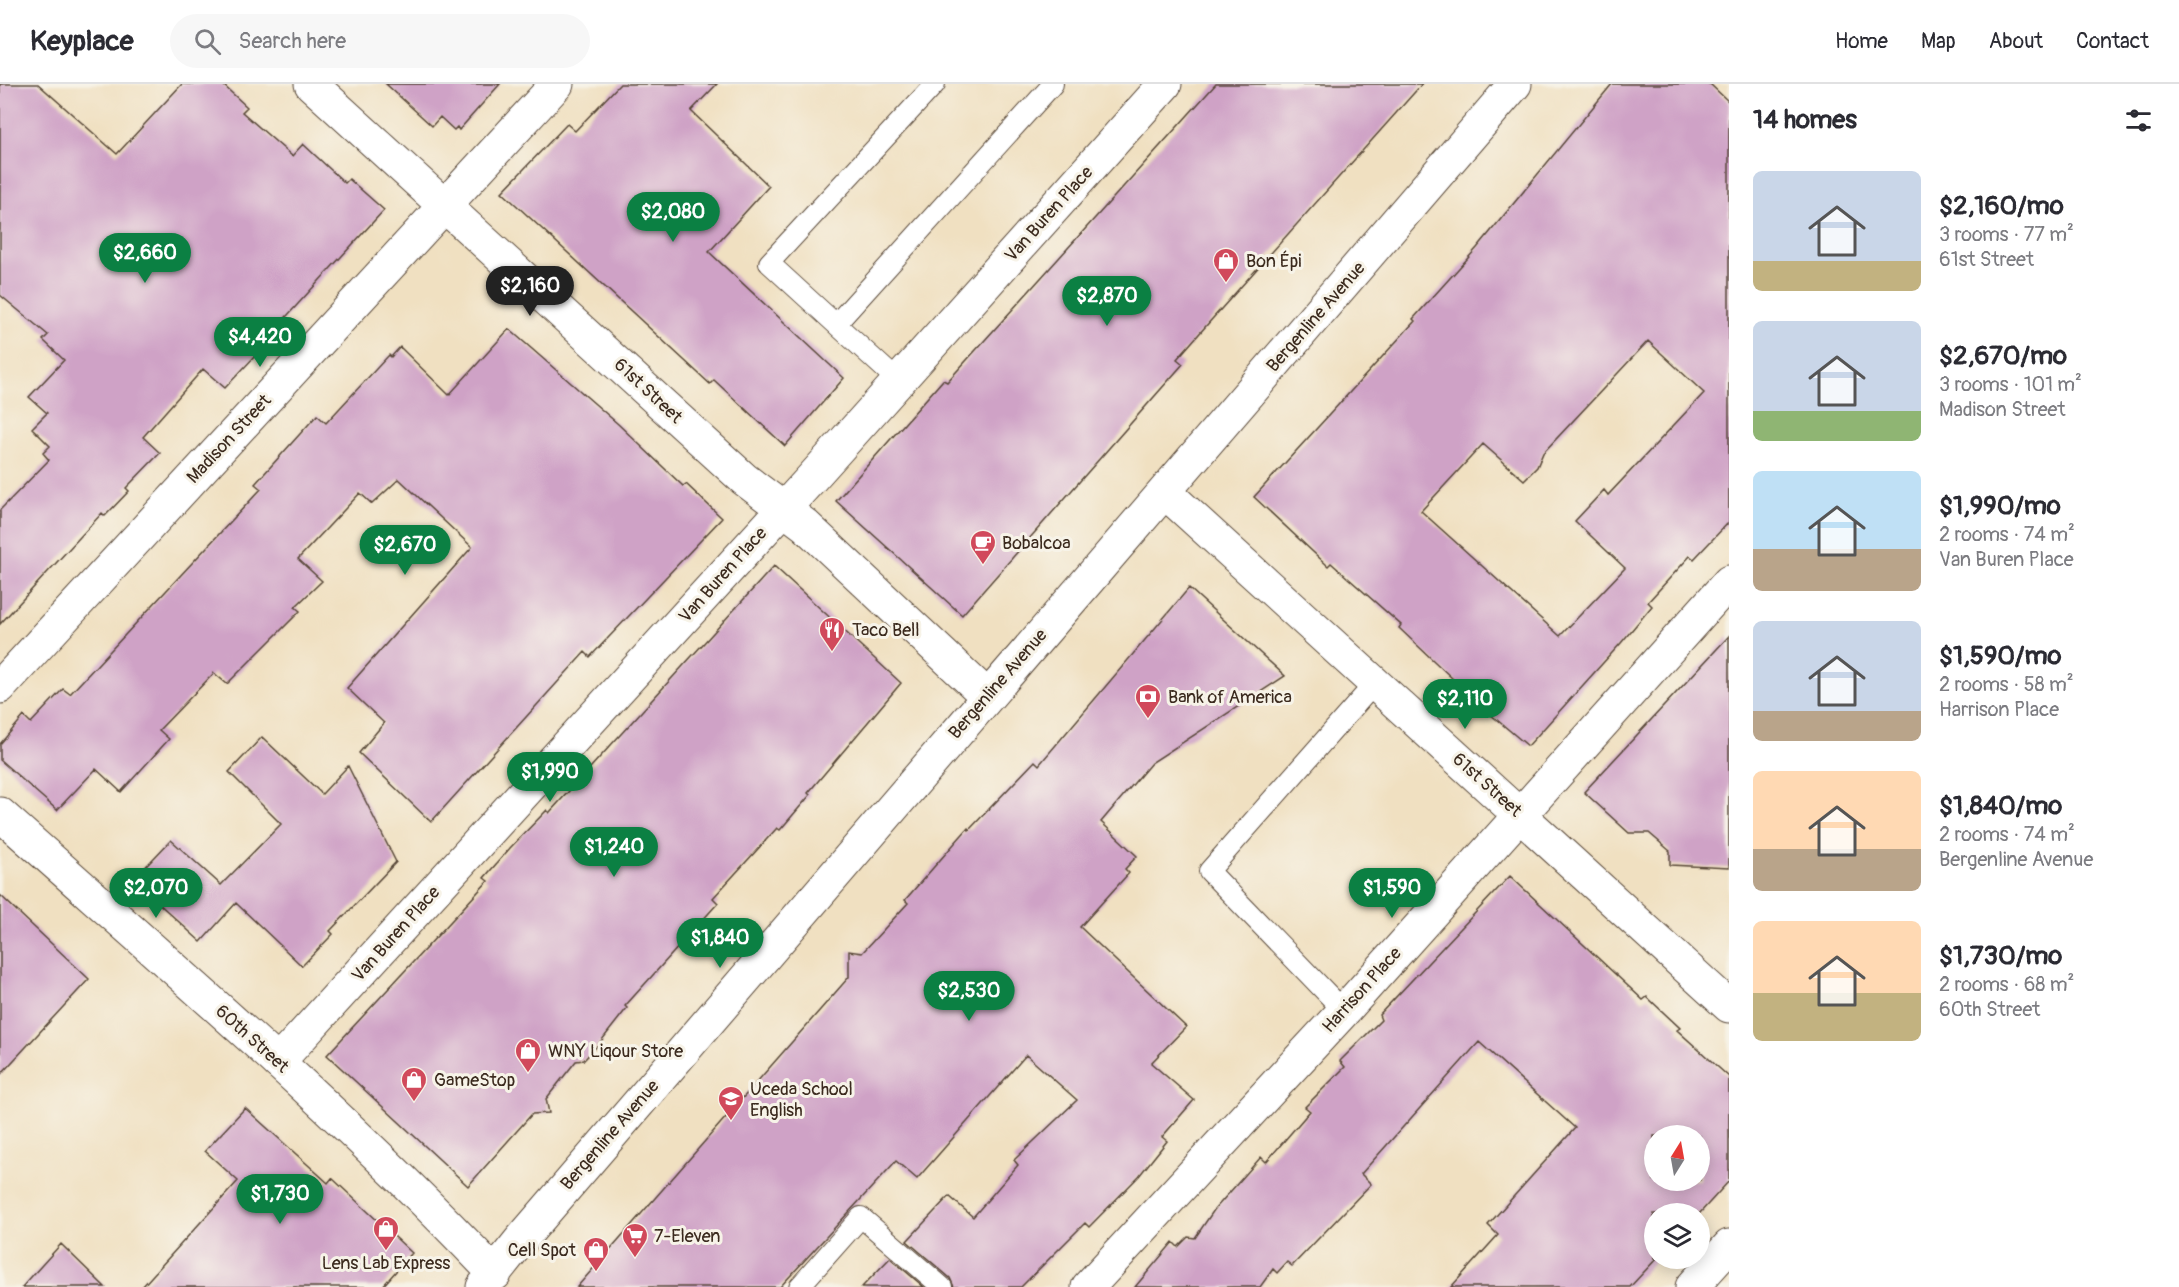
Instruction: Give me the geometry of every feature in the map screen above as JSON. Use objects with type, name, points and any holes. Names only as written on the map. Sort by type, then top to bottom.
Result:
[{"type":"street","name":"61st Street","points":[[311,84],[744,479],[805,525],[987,696]]},
{"type":"street","name":"Madison Street","points":[[0,687],[557,84]]},
{"type":"street","name":"Van Buren Place","points":[[278,1062],[783,509],[1165,84]]},
{"type":"street","name":"Bergenline Avenue","points":[[489,1281],[519,1242],[987,696],[1166,492],[1515,84]]},
{"type":"street","name":"61st Street","points":[[1166,492],[1729,1006]]},
{"type":"street","name":"Harrison Place","points":[[1088,1287],[1344,1011],[1518,814],[1729,582]]},
{"type":"street","name":"60th Street","points":[[0,814],[278,1062],[445,1222],[489,1281]]},
{"type":"street","points":[[1692,1287],[1729,1246]]},
{"type":"lane","points":[[898,381],[769,263],[935,84]]},
{"type":"lane","points":[[836,324],[1053,84]]},
{"type":"lane","points":[[1344,1011],[1209,871],[1375,683]]},
{"type":"lane","points":[[799,1287],[861,1217],[942,1287]]},
{"type":"building","points":[[0,84],[38,84],[117,154],[182,84],[222,84],[247,107],[242,112],[292,156],[303,144],[345,183],[349,179],[384,210],[254,352],[257,354],[225,388],[203,369],[143,437],[160,453],[126,488],[129,491],[105,516],[102,513],[0,624],[0,510],[49,460],[43,453],[50,446],[32,428],[47,413],[29,397],[64,360],[43,340],[48,335],[0,295]]},
{"type":"building","points":[[386,84],[500,84],[459,130],[457,127],[454,130],[440,117],[432,126]]},
{"type":"building","points":[[620,84],[717,84],[691,111],[769,186],[709,252],[844,378],[785,446],[714,380],[710,384],[502,192],[567,124],[575,131]]},
{"type":"building","points":[[1216,84],[1422,84],[1177,359],[1183,364],[962,615],[836,501],[943,380],[947,382]]},
{"type":"building","points":[[1612,84],[1710,84],[1729,102],[1729,522],[1694,559],[1690,556],[1648,602],[1652,606],[1528,746],[1490,714],[1399,628],[1401,625],[1331,563],[1328,566],[1254,497],[1415,321],[1413,319],[1477,248]],"holes":[[[1648,341],[1704,393],[1608,495],[1604,490],[1575,521],[1625,568],[1560,636],[1421,511],[1483,444],[1524,480],[1537,467],[1543,453]]]},
{"type":"building","points":[[509,329],[618,424],[683,486],[686,484],[722,518],[590,657],[585,652],[431,822],[359,753],[384,723],[347,688],[472,547],[399,479],[372,504],[360,493],[298,559],[322,581],[295,607],[300,611],[227,684],[214,673],[159,730],[169,739],[121,792],[96,769],[57,810],[0,760],[0,744],[24,716],[31,723],[63,689],[70,694],[261,489],[255,484],[317,415],[326,423],[389,355],[391,357],[400,347],[449,395]]},
{"type":"building","points":[[774,566],[901,683],[808,793],[810,795],[780,830],[777,828],[713,898],[718,903],[625,1006],[627,1008],[598,1045],[584,1060],[576,1061],[546,1099],[549,1113],[532,1114],[468,1186],[327,1055],[488,881],[484,878],[510,848],[547,810],[549,813]]},
{"type":"building","points":[[1189,588],[1285,676],[1151,763],[1101,822],[1137,856],[1125,869],[1129,873],[1080,927],[1186,1027],[1151,1063],[1194,1100],[1162,1137],[1167,1141],[1139,1176],[1089,1227],[1085,1223],[1021,1287],[954,1287],[950,1278],[907,1241],[949,1196],[973,1217],[1018,1165],[1014,1160],[1077,1100],[1026,1055],[917,1179],[896,1161],[780,1287],[577,1287],[849,977],[849,951],[862,953],[908,903],[905,900],[968,828],[969,830],[1035,761],[1039,765]]},
{"type":"building","points":[[1729,636],[1729,868],[1670,865],[1670,851],[1649,833],[1629,833],[1584,792]]},
{"type":"building","points":[[262,737],[322,794],[348,766],[396,862],[330,931],[333,934],[302,966],[236,903],[201,942],[133,880],[171,840],[221,885],[281,824],[229,772]]},
{"type":"building","points":[[1510,876],[1643,1000],[1647,997],[1680,1028],[1677,1030],[1729,1077],[1729,1181],[1709,1203],[1644,1203],[1644,1269],[1647,1269],[1630,1287],[1451,1287],[1498,1235],[1488,1225],[1575,1128],[1479,1042],[1361,1174],[1371,1184],[1292,1266],[1287,1262],[1277,1273],[1273,1269],[1260,1287],[1135,1287],[1173,1242],[1178,1247],[1188,1237],[1195,1238],[1214,1210],[1261,1157],[1266,1162],[1310,1111],[1305,1107],[1345,1067],[1340,1061],[1381,1020],[1379,1015]]},
{"type":"building","points":[[0,895],[89,979],[0,1075]]},
{"type":"building","points":[[245,1108],[328,1183],[332,1178],[412,1253],[382,1287],[142,1287],[238,1181],[205,1151]]},
{"type":"building","points":[[61,1244],[105,1287],[22,1287]]},
{"type":"building","points":[[890,1258],[924,1287],[862,1287]]},
{"type":"place","name":"Bon Épi","points":[[1226,284]]},
{"type":"place","name":"Bobalcoa","points":[[983,566]]},
{"type":"place","name":"Taco Bell","points":[[832,653]]},
{"type":"place","name":"Bank of America","points":[[1148,720]]},
{"type":"place","name":"WNY Liqour Store","points":[[528,1074]]},
{"type":"place","name":"GameStop","points":[[414,1103]]},
{"type":"place","name":"Uceda School English","points":[[731,1122]]},
{"type":"place","name":"Lens Lab Express","points":[[386,1252]]},
{"type":"place","name":"7-Eleven","points":[[635,1259]]},
{"type":"place","name":"Cell Spot","points":[[596,1273]]}]
